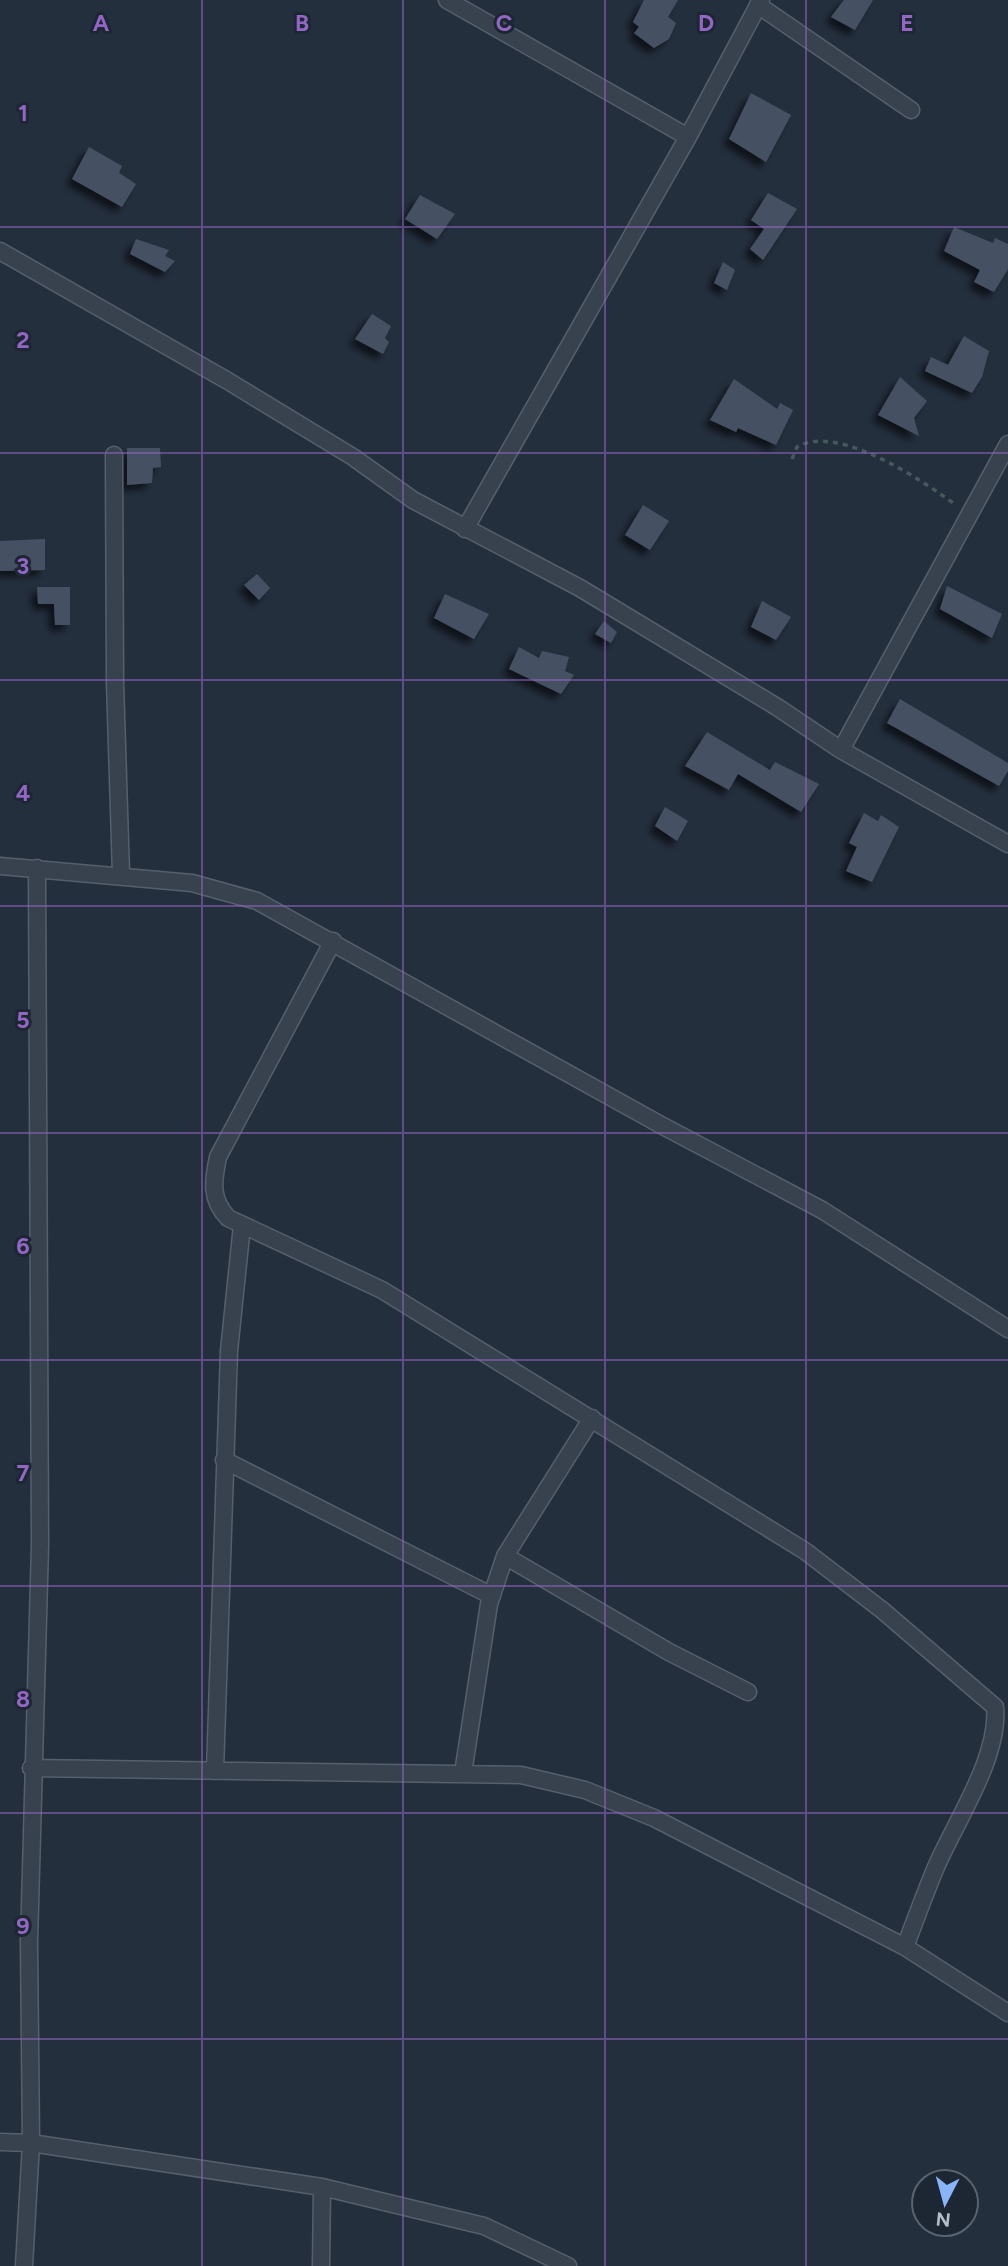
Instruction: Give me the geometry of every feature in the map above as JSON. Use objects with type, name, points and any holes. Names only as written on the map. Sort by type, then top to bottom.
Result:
[{"type":"street","points":[[447,0],[688,137]]},
{"type":"street","points":[[465,529],[688,137],[760,3],[911,110]]},
{"type":"street","points":[[0,251],[353,457],[413,500],[580,588],[778,706],[841,750],[1008,844]]},
{"type":"street","points":[[841,750],[1008,444]]},
{"type":"street","points":[[114,454],[115,682],[121,874]]},
{"type":"street","points":[[0,866],[121,874],[225,889],[257,901],[661,1125],[822,1210],[1008,1329]]},
{"type":"street","points":[[24,2266],[31,2143],[31,1768],[40,1545],[37,868]]},
{"type":"street","points":[[334,942],[218,1157],[212,1183],[217,1207],[228,1218],[382,1290],[805,1551],[883,1610],[995,1707],[997,1727],[985,1761],[935,1868],[905,1947]]},
{"type":"street","points":[[215,1771],[229,1352],[242,1225]]},
{"type":"street","points":[[464,1773],[492,1596],[505,1556],[592,1418]]},
{"type":"street","points":[[224,1460],[492,1596]]},
{"type":"street","points":[[505,1556],[669,1652],[748,1692]]},
{"type":"street","points":[[31,1768],[521,1775],[585,1790],[631,1808],[905,1947],[1008,2012]]},
{"type":"street","points":[[0,2142],[31,2143],[322,2187],[484,2226],[568,2266]]},
{"type":"street","points":[[321,2266],[322,2187]]},
{"type":"path","points":[[792,459],[797,447],[808,442],[859,449],[943,495],[969,514]]},
{"type":"building","points":[[644,0],[678,0],[668,17],[676,23],[669,39],[654,48],[634,33],[639,27],[633,22]]},
{"type":"building","points":[[844,0],[873,0],[855,30],[831,17]]},
{"type":"building","points":[[751,93],[791,115],[766,162],[729,139]]},
{"type":"building","points":[[89,147],[122,166],[119,173],[136,184],[122,207],[72,179]]},
{"type":"building","points":[[768,193],[797,209],[763,260],[750,249],[764,229],[751,220]]},
{"type":"building","points":[[420,195],[455,214],[437,239],[405,219]]},
{"type":"building","points":[[954,227],[993,243],[995,238],[1008,244],[1008,269],[994,292],[974,282],[980,270],[944,251]]},
{"type":"building","points":[[136,239],[169,250],[165,256],[175,261],[165,272],[130,254]]},
{"type":"building","points":[[723,262],[735,270],[727,290],[714,283]]},
{"type":"building","points":[[372,314],[391,326],[385,338],[389,342],[383,354],[355,339]]},
{"type":"building","points":[[964,336],[989,351],[982,377],[972,393],[925,371],[931,357],[948,365]]},
{"type":"building","points":[[900,377],[927,401],[914,418],[919,436],[878,415]]},
{"type":"building","points":[[734,379],[777,409],[780,403],[793,410],[776,445],[738,428],[736,432],[710,420]]},
{"type":"building","points":[[127,448],[160,448],[161,467],[153,468],[152,483],[127,485]]},
{"type":"building","points":[[643,505],[669,521],[650,550],[625,535]]},
{"type":"building","points":[[45,539],[45,570],[0,571],[0,541]]},
{"type":"building","points":[[257,574],[270,588],[259,600],[244,585]]},
{"type":"building","points":[[947,586],[1002,614],[992,638],[940,609]]},
{"type":"building","points":[[37,587],[70,587],[70,625],[55,625],[54,604],[38,604]]},
{"type":"building","points":[[445,594],[489,614],[474,639],[434,618]]},
{"type":"building","points":[[762,601],[791,617],[776,640],[751,627]]},
{"type":"building","points":[[604,621],[617,632],[611,643],[595,634]]},
{"type":"building","points":[[519,647],[539,658],[542,651],[569,657],[565,671],[574,675],[561,694],[509,669]]},
{"type":"building","points":[[900,699],[1008,763],[1008,771],[999,786],[887,723]]},
{"type":"building","points":[[707,732],[770,770],[775,762],[819,784],[801,812],[738,774],[729,790],[685,766]]},
{"type":"building","points":[[665,807],[688,821],[677,841],[655,826]]},
{"type":"building","points":[[864,813],[878,821],[881,815],[899,827],[872,882],[846,871],[857,847],[849,843]]}]
